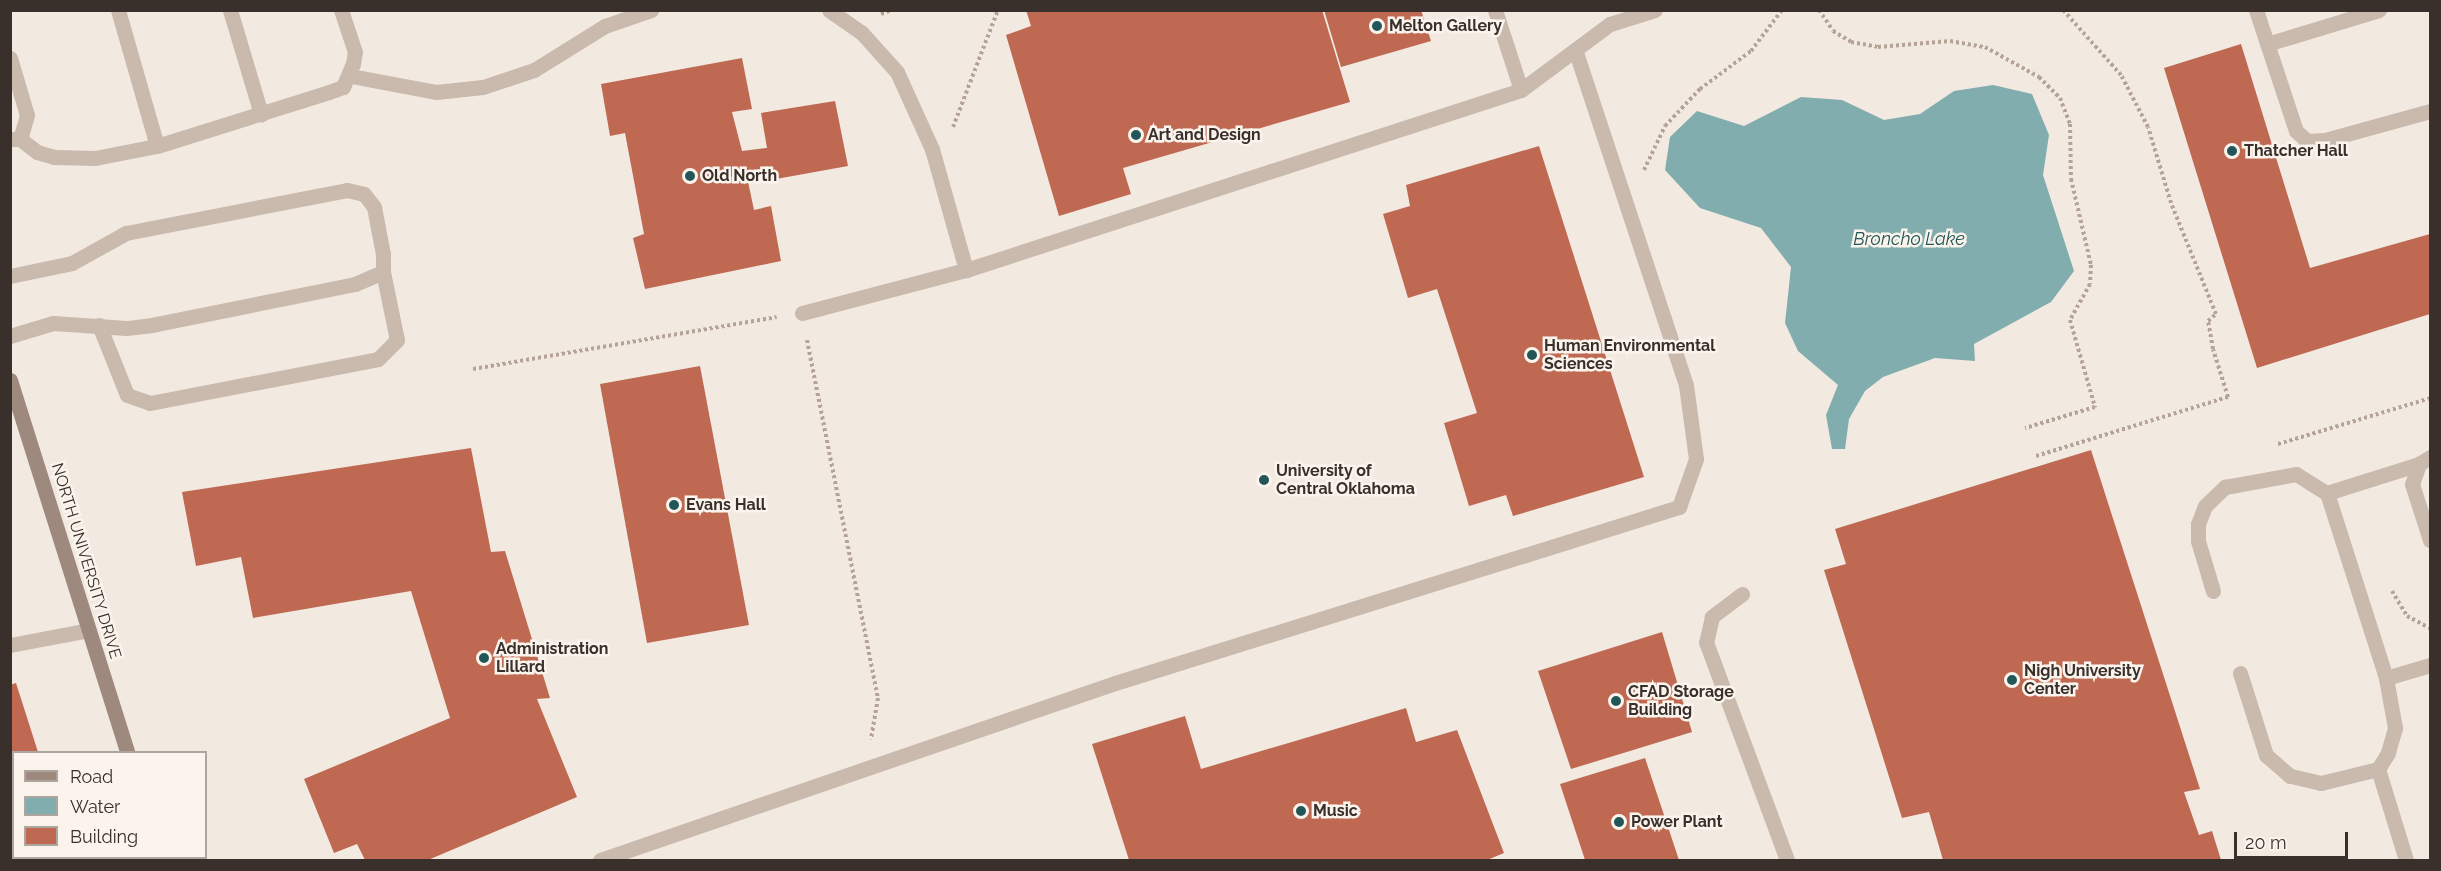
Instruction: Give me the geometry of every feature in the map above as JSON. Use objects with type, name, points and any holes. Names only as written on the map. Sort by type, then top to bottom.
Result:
[{"type":"street","name":"NORTH UNIVERSITY DRIVE","points":[[11,380],[126,751]]},
{"type":"lane","points":[[118,10],[157,146]]},
{"type":"lane","points":[[230,10],[261,114]]},
{"type":"lane","points":[[10,58],[27,115],[15,139],[37,152],[73,159],[157,146],[343,87],[351,76],[355,52],[341,10]]},
{"type":"lane","points":[[351,76],[436,92],[483,87],[534,70],[605,26],[651,10]]},
{"type":"lane","points":[[829,10],[861,32],[897,72],[938,169],[966,270]]},
{"type":"lane","points":[[1494,10],[1521,90]]},
{"type":"lane","points":[[802,313],[966,270],[1521,90],[1610,24],[1655,10]]},
{"type":"lane","points":[[2256,10],[2296,131],[2307,141],[2325,140],[2430,111]]},
{"type":"lane","points":[[2267,44],[2379,10]]},
{"type":"lane","points":[[600,861],[1115,683],[1679,507],[1696,459],[1686,385],[1575,50]]},
{"type":"lane","points":[[10,276],[72,263],[126,233],[347,190],[364,194],[374,207],[381,228],[383,272],[397,340],[378,359],[150,403],[127,395],[99,325]]},
{"type":"lane","points":[[10,336],[53,323],[126,328],[152,325],[355,284],[383,272]]},
{"type":"lane","points":[[2327,494],[2425,461]]},
{"type":"lane","points":[[2425,461],[2412,484],[2430,540]]},
{"type":"lane","points":[[2213,591],[2198,542],[2198,524],[2205,506],[2224,487],[2296,474],[2327,494],[2386,678],[2395,728],[2388,753],[2378,768],[2321,783],[2290,776],[2266,755],[2240,673]]},
{"type":"lane","points":[[1742,594],[1712,617],[1706,642],[1787,861]]},
{"type":"lane","points":[[10,645],[89,630]]},
{"type":"lane","points":[[2386,678],[2430,665]]},
{"type":"lane","points":[[2378,768],[2406,861]]},
{"type":"path","points":[[938,169],[998,10]]},
{"type":"path","points":[[1618,180],[1645,170],[1665,126],[1700,89],[1751,51],[1782,10]]},
{"type":"path","points":[[1819,10],[1833,31],[1851,42],[1878,47],[1950,41],[1985,47],[2039,77],[2061,98],[2070,124],[2071,179],[2091,265],[2090,284],[2070,320],[2095,407],[2025,428]]},
{"type":"path","points":[[2036,456],[2228,397],[2208,321],[2216,314],[2171,202],[2148,127],[2121,75],[2063,10]]},
{"type":"path","points":[[473,369],[802,313],[878,698],[866,769]]},
{"type":"path","points":[[2278,444],[2430,398]]},
{"type":"path","points":[[2392,591],[2407,616],[2430,628]]},
{"type":"water","name":"Broncho Lake","points":[[1993,85],[2032,94],[2049,135],[2043,175],[2074,271],[2051,302],[1974,344],[1975,361],[1935,358],[1883,377],[1865,391],[1849,419],[1845,449],[1832,449],[1826,415],[1838,385],[1798,351],[1785,323],[1791,267],[1761,228],[1700,208],[1665,170],[1670,137],[1697,111],[1744,126],[1801,97],[1842,100],[1884,120],[1920,114],[1954,91]]},
{"type":"building","name":"Art and Design","points":[[1026,10],[1322,10],[1350,102],[1123,168],[1131,194],[1059,216],[1006,35],[1031,26]]},
{"type":"building","name":"Melton Gallery","points":[[1324,10],[1421,10],[1431,41],[1341,67]]},
{"type":"building","name":"Thatcher Hall","points":[[2241,44],[2310,268],[2430,234],[2430,314],[2257,368],[2164,68]]},
{"type":"building","name":"Old North","points":[[742,58],[752,109],[732,112],[742,151],[767,148],[761,113],[835,101],[848,166],[776,179],[772,167],[746,172],[754,210],[771,206],[781,261],[645,289],[633,238],[644,234],[625,133],[610,136],[601,84]]},
{"type":"building","name":"Human Environmental Sciences","points":[[1539,146],[1644,477],[1513,516],[1506,495],[1469,506],[1444,423],[1477,413],[1437,289],[1408,298],[1383,214],[1410,206],[1406,185]]},
{"type":"building","name":"Evans Hall","points":[[700,366],[749,625],[647,643],[600,384]]},
{"type":"building","name":"Administration Lillard","points":[[471,448],[491,552],[505,551],[550,698],[537,699],[577,797],[428,860],[365,860],[357,844],[334,853],[304,779],[450,718],[411,591],[253,618],[241,557],[196,566],[182,492]]},
{"type":"building","name":"Nigh University Center","points":[[2091,450],[2200,789],[2184,792],[2199,835],[2212,831],[2221,860],[1943,860],[1929,812],[1902,818],[1824,570],[1846,564],[1835,529]]},
{"type":"building","name":"CFAD Storage Building","points":[[1662,632],[1692,732],[1571,769],[1538,671]]},
{"type":"building","points":[[16,683],[38,751],[12,751],[10,843],[10,685]]},
{"type":"building","name":"Music","points":[[1406,708],[1416,742],[1457,730],[1504,853],[1487,860],[1129,860],[1092,744],[1185,716],[1201,769]]},
{"type":"building","name":"Power Plant","points":[[1645,758],[1679,860],[1585,860],[1560,784]]},
{"type":"place","name":"Melton Gallery","points":[[1377,26]]},
{"type":"place","name":"Art and Design","points":[[1136,135]]},
{"type":"place","name":"Thatcher Hall","points":[[2232,151]]},
{"type":"place","name":"Old North","points":[[690,176]]},
{"type":"place","name":"Human Environmental Sciences","points":[[1532,355]]},
{"type":"place","name":"University of Central Oklahoma","points":[[1264,480]]},
{"type":"place","name":"Evans Hall","points":[[674,505]]},
{"type":"place","name":"Administration Lillard","points":[[484,658]]},
{"type":"place","name":"Nigh University Center","points":[[2012,680]]},
{"type":"place","name":"CFAD Storage Building","points":[[1616,701]]},
{"type":"place","name":"Music","points":[[1301,811]]},
{"type":"place","name":"Power Plant","points":[[1619,822]]}]
